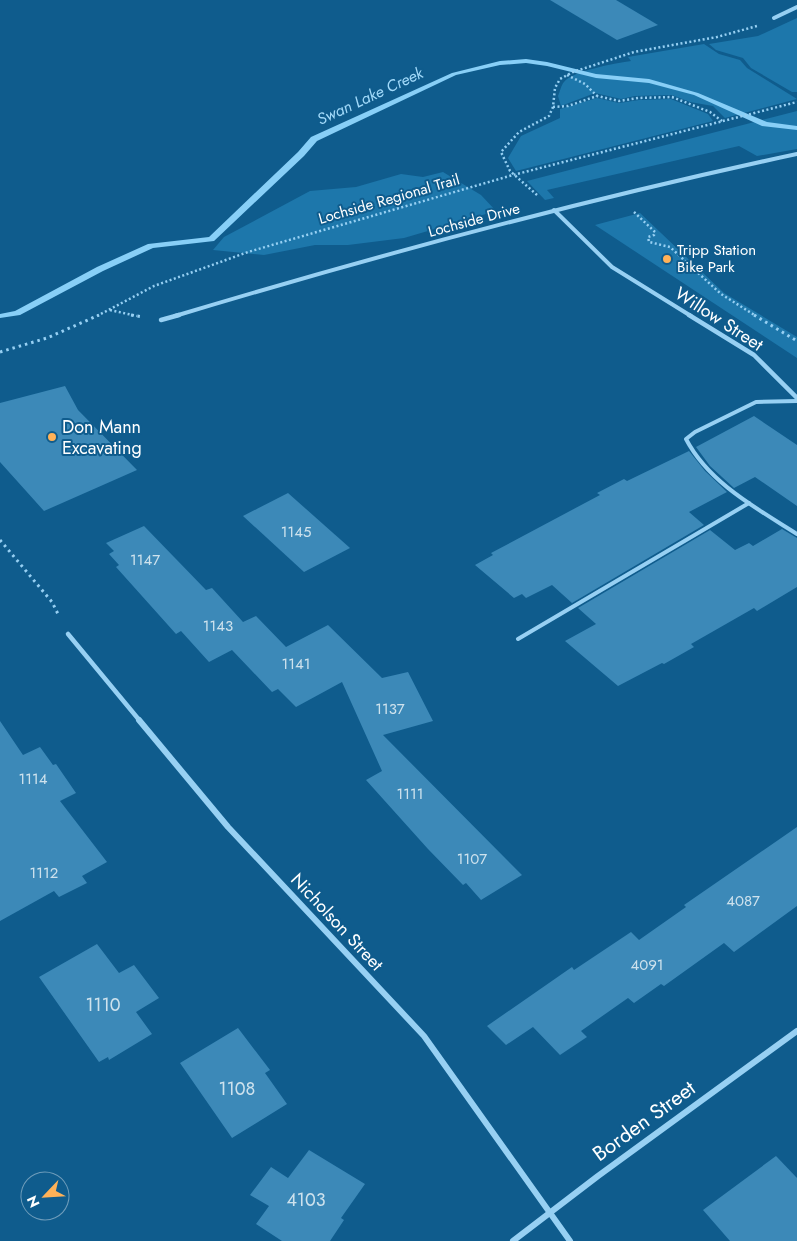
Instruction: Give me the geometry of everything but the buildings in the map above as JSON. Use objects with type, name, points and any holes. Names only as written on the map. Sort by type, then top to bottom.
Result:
[{"type":"street","points":[[774,18],[797,7]]},
{"type":"street","name":"Lochside Drive","points":[[161,320],[255,292],[615,194],[797,154]]},
{"type":"street","name":"Willow Street","points":[[554,210],[612,267],[754,355],[797,399]]},
{"type":"street","name":"Nicholson Street","points":[[68,634],[228,827],[424,1036],[570,1241]]},
{"type":"street","name":"Borden Street","points":[[513,1241],[797,1031]]},
{"type":"lane","points":[[797,399],[756,402],[695,432],[686,439],[691,452],[710,471],[749,503],[797,534]]},
{"type":"lane","points":[[518,639],[749,503]]},
{"type":"path","points":[[554,210],[513,175],[502,162],[501,152],[519,132],[549,116],[553,107],[555,88],[560,79],[573,72],[634,52],[717,37],[767,23],[774,18]]},
{"type":"path","points":[[567,75],[585,84],[596,96]]},
{"type":"path","points":[[553,107],[568,106],[596,96],[618,101],[638,98],[672,97],[710,112],[722,122]]},
{"type":"path","name":"Lochside Regional Trail","points":[[0,352],[47,338],[79,325],[154,286],[239,255],[513,175],[797,102]]},
{"type":"path","points":[[615,194],[655,232],[654,235],[648,237],[649,242],[670,247],[720,294],[797,341]]},
{"type":"path","points":[[109,310],[161,320]]},
{"type":"path","points":[[0,540],[52,602],[68,634]]},
{"type":"shaded area","points":[[797,18],[797,92],[792,92],[751,68],[743,58],[716,50],[709,44],[758,36]]},
{"type":"shaded area","points":[[704,44],[719,54],[740,60],[747,68],[797,99],[725,118],[713,106],[690,102],[672,95],[635,96],[621,99],[595,93],[561,106],[558,96],[562,85],[576,74],[631,61],[628,57]]},
{"type":"shaded area","points":[[597,98],[619,103],[671,99],[708,114],[713,121],[516,171],[508,158],[521,136],[560,118],[560,109]]},
{"type":"shaded area","points":[[797,111],[797,149],[757,156],[739,146],[547,190],[554,198],[545,200],[527,181]]},
{"type":"shaded area","points":[[443,172],[481,195],[496,211],[404,238],[348,245],[315,245],[264,255],[213,250],[224,237],[310,191],[356,187],[401,174],[423,177]]},
{"type":"shaded area","name":"Tripp Station Bike Park","points":[[640,213],[724,293],[797,337],[797,358],[595,225]]},
{"type":"waterway","name":"Swan Lake Creek","points":[[0,316],[17,313],[100,269],[151,246],[211,239],[301,154],[314,139],[454,74],[500,63],[526,61],[596,76],[649,81],[696,94],[765,124],[797,128]]},
{"type":"place","name":"Tripp Station Bike Park","points":[[667,259]]},
{"type":"place","name":"Don Mann Excavating","points":[[52,437]]}]
